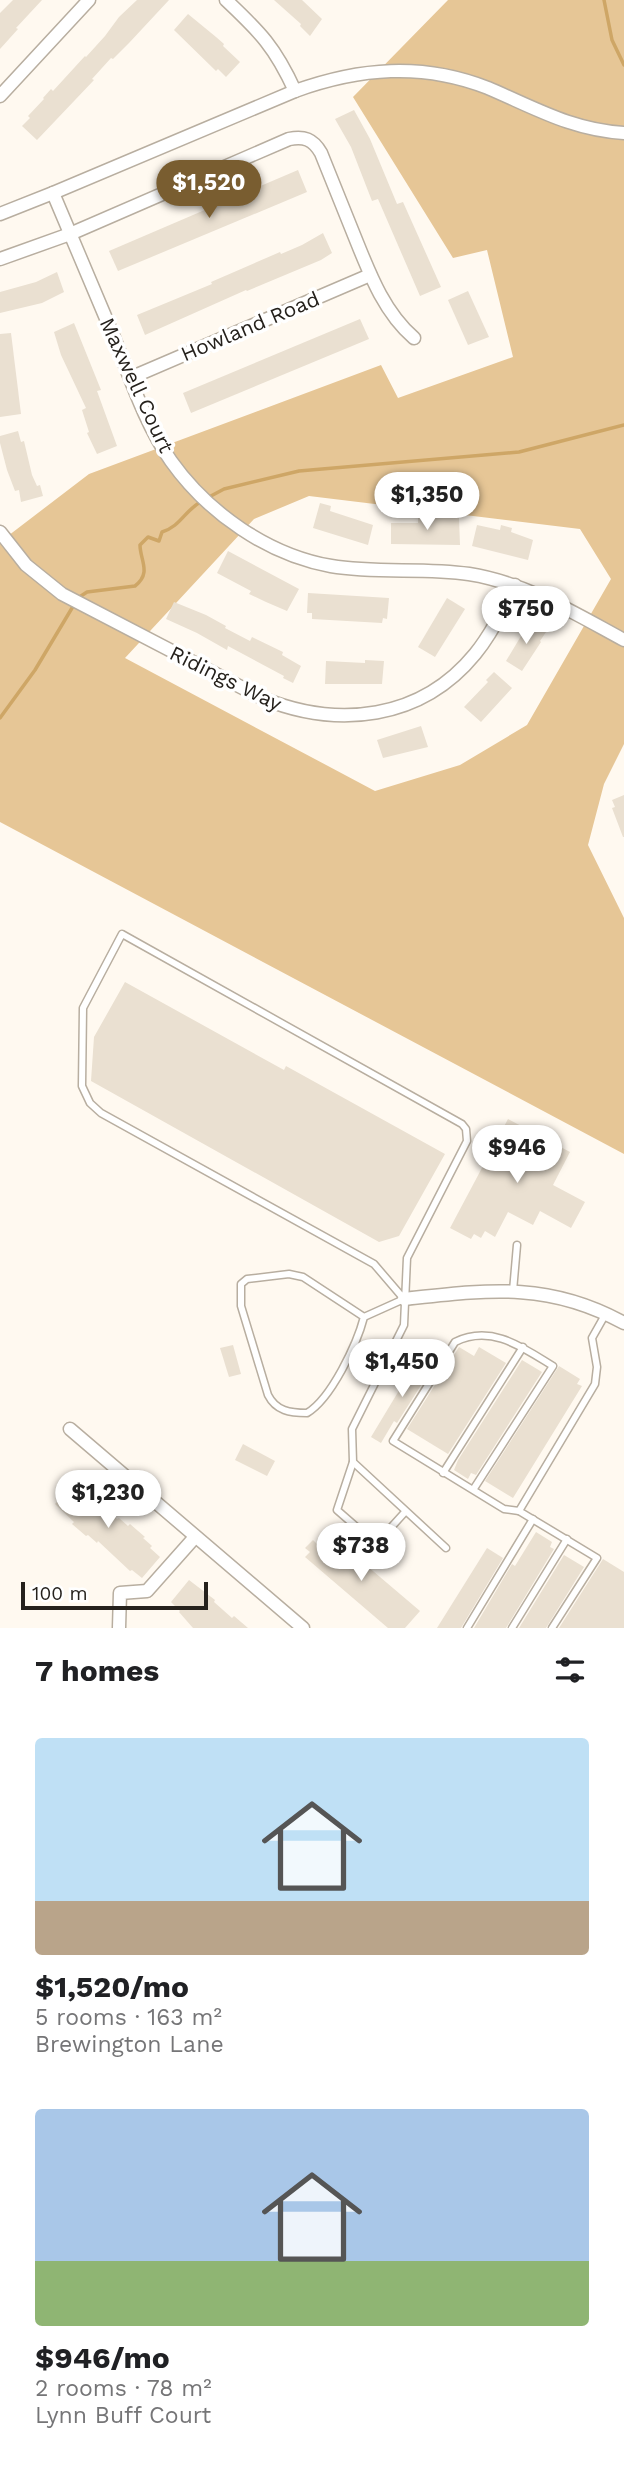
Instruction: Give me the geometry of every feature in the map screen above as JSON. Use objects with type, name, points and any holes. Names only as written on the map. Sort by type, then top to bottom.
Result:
[{"type":"street","points":[[0,96],[89,0]]},
{"type":"street","points":[[226,0],[269,43],[295,91]]},
{"type":"street","points":[[0,214],[295,91],[354,73],[429,73],[486,88],[564,122],[585,128],[624,133]]},
{"type":"street","points":[[0,259],[70,234],[299,137],[308,139],[321,153],[370,275],[391,314],[414,338]]},
{"type":"street","name":"Maxwell Court","points":[[53,194],[156,436],[170,460],[209,503],[253,537],[304,560],[365,570],[467,573],[515,584],[624,640]]},
{"type":"street","name":"Howland Road","points":[[130,378],[370,275]]},
{"type":"street","name":"Ridings Way","points":[[0,532],[26,565],[62,594],[262,698],[286,708],[336,717],[387,710],[434,691],[455,675],[475,654],[491,632],[515,584]]},
{"type":"street","points":[[404,1299],[513,1290],[564,1297],[624,1323]]},
{"type":"street","points":[[70,1429],[303,1628]]},
{"type":"street","points":[[119,1628],[120,1593],[147,1591],[195,1537]]},
{"type":"lane","points":[[404,1299],[374,1264],[102,1113],[90,1103],[82,1086],[81,1073],[83,1008],[122,934],[462,1124],[466,1129],[467,1141],[407,1258],[404,1325],[352,1429],[353,1462],[337,1510],[376,1544],[405,1512]]},
{"type":"lane","points":[[513,1290],[517,1245]]},
{"type":"lane","points":[[289,1273],[303,1277],[364,1317],[361,1329],[328,1396],[307,1413],[284,1411],[273,1405],[268,1395],[241,1306],[241,1284],[247,1279],[289,1273]]},
{"type":"lane","points":[[364,1317],[404,1299]]},
{"type":"lane","points":[[519,1511],[595,1384],[597,1367],[592,1338],[606,1313]]},
{"type":"lane","points":[[473,1490],[553,1366],[512,1341],[493,1335],[476,1335],[455,1342],[393,1441],[504,1509],[519,1511],[597,1558],[552,1628]]},
{"type":"lane","points":[[443,1473],[523,1347]]},
{"type":"lane","points":[[353,1462],[446,1548]]},
{"type":"lane","points":[[467,1628],[533,1519]]},
{"type":"lane","points":[[512,1628],[567,1539]]},
{"type":"shaded area","points":[[448,0],[624,0],[624,744],[604,784],[588,845],[624,918],[624,1154],[0,822],[0,542],[89,474],[381,365],[398,398],[513,357],[487,250],[453,258],[353,97]],"holes":[[[309,496],[580,529],[611,579],[527,725],[460,765],[375,791],[125,658],[254,519]]]},
{"type":"building","points":[[13,0],[42,0],[0,49],[0,13]]},
{"type":"building","points":[[137,0],[169,0],[113,59],[111,58],[92,79],[94,80],[37,140],[22,126],[30,118],[28,116]]},
{"type":"building","points":[[274,0],[302,0],[322,19],[310,36],[301,24]]},
{"type":"building","points":[[188,14],[224,44],[240,62],[226,77],[218,69],[216,71],[174,30]]},
{"type":"building","points":[[354,110],[370,139],[397,204],[403,202],[441,287],[420,296],[378,199],[372,201],[351,147],[335,119]]},
{"type":"building","points":[[298,170],[307,192],[118,271],[109,251]]},
{"type":"building","points":[[323,233],[332,253],[321,260],[145,335],[137,315],[280,252],[281,254],[302,245]]},
{"type":"building","points":[[57,272],[64,292],[42,303],[0,313],[0,292],[36,282]]},
{"type":"building","points":[[468,291],[489,337],[468,345],[448,300]]},
{"type":"building","points":[[360,319],[369,339],[191,413],[183,393]]},
{"type":"building","points":[[74,323],[101,390],[97,391],[117,446],[97,454],[87,433],[89,432],[82,410],[86,408],[61,355],[54,332]]},
{"type":"building","points":[[11,333],[21,414],[0,417],[0,334]]},
{"type":"building","points":[[18,431],[21,442],[24,441],[32,475],[37,486],[40,485],[43,496],[21,502],[19,490],[15,491],[7,470],[0,443],[0,436]]},
{"type":"building","points":[[320,503],[331,506],[330,511],[373,525],[368,545],[313,528]]},
{"type":"building","points":[[418,518],[459,518],[460,545],[391,544],[391,523],[418,523]]},
{"type":"building","points":[[477,525],[500,530],[501,525],[533,540],[528,560],[472,546]]},
{"type":"building","points":[[228,551],[299,589],[287,611],[249,594],[251,591],[217,573]]},
{"type":"building","points":[[308,593],[389,598],[387,619],[383,618],[382,623],[312,619],[312,613],[307,613]]},
{"type":"building","points":[[447,598],[465,609],[435,657],[418,647]]},
{"type":"building","points":[[174,602],[206,615],[250,641],[252,637],[283,652],[282,655],[301,666],[293,683],[228,646],[227,650],[166,619]]},
{"type":"building","points":[[530,621],[546,632],[522,671],[506,661]]},
{"type":"building","points":[[365,660],[384,661],[382,684],[325,684],[326,661],[365,663]]},
{"type":"building","points":[[494,672],[512,688],[481,722],[464,707]]},
{"type":"building","points":[[421,726],[428,747],[383,758],[377,740]]},
{"type":"building","points":[[624,795],[623,837],[612,808],[615,807],[612,800]]},
{"type":"building","points":[[125,982],[284,1070],[286,1066],[445,1154],[399,1236],[379,1242],[91,1081],[94,1037]]},
{"type":"building","points":[[508,1119],[570,1152],[553,1185],[585,1202],[571,1228],[540,1211],[533,1225],[508,1212],[495,1237],[485,1231],[481,1238],[474,1234],[471,1239],[450,1228]]},
{"type":"building","points":[[233,1345],[241,1374],[229,1377],[220,1348]]},
{"type":"building","points":[[459,1347],[474,1356],[479,1347],[506,1363],[448,1454],[407,1429]]},
{"type":"building","points":[[418,1359],[432,1368],[381,1443],[371,1437]]},
{"type":"building","points":[[522,1360],[542,1372],[476,1475],[471,1473],[468,1479],[454,1470],[458,1460]]},
{"type":"building","points":[[559,1366],[580,1379],[577,1384],[582,1386],[513,1498],[485,1481]]},
{"type":"building","points":[[243,1444],[275,1461],[267,1476],[235,1460]]},
{"type":"building","points":[[74,1482],[117,1519],[128,1526],[130,1524],[145,1537],[143,1538],[152,1546],[150,1548],[160,1557],[142,1578],[130,1571],[98,1541],[97,1543],[86,1536],[55,1504]]},
{"type":"building","points":[[327,1532],[420,1611],[405,1628],[388,1628],[305,1557],[310,1552],[305,1548],[313,1540],[317,1544]]},
{"type":"building","points":[[536,1532],[552,1542],[550,1547],[554,1549],[506,1628],[474,1628],[512,1564],[515,1566]]},
{"type":"building","points":[[487,1548],[503,1558],[461,1628],[437,1628]]},
{"type":"building","points":[[564,1555],[584,1567],[546,1628],[519,1628]]},
{"type":"building","points":[[603,1559],[624,1572],[624,1628],[559,1628]]},
{"type":"building","points":[[189,1580],[215,1600],[214,1602],[232,1618],[234,1616],[248,1628],[193,1628],[171,1602]]},
{"type":"waterway","points":[[604,0],[612,40],[624,65]]},
{"type":"waterway","points":[[209,497],[224,489],[299,471],[519,452],[624,425]]},
{"type":"waterway","points":[[0,718],[35,670],[78,598],[87,592],[135,586],[144,571],[140,545],[148,537],[159,541],[162,532],[174,526],[202,501]]}]
